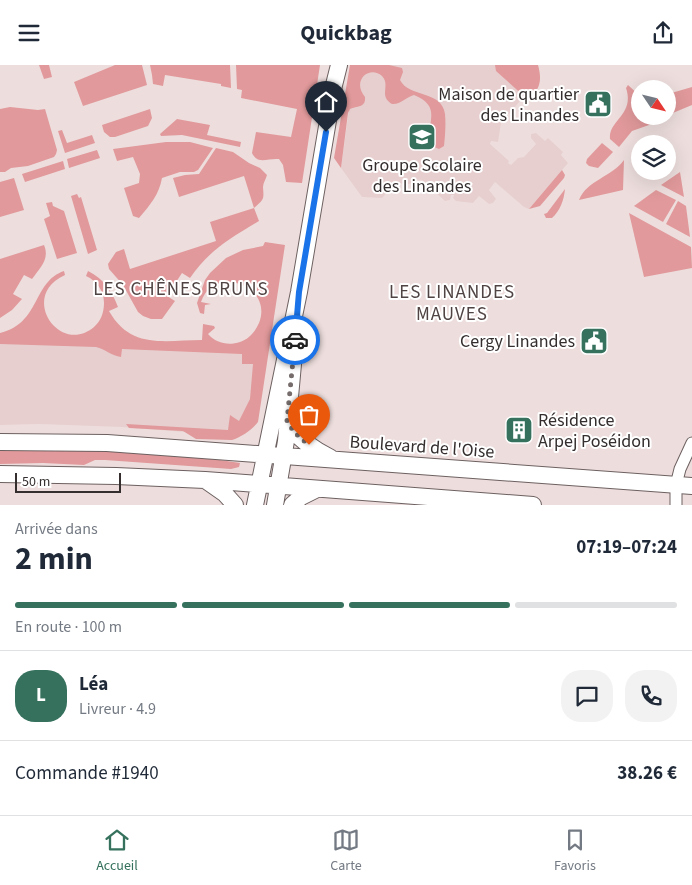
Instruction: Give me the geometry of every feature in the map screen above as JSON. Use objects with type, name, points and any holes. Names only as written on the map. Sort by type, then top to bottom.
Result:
[{"type":"main road","points":[[333,65],[334,85]]},
{"type":"main road","points":[[275,505],[283,457],[280,419],[299,292],[339,65]]},
{"type":"main road","points":[[225,452],[250,444],[280,419]]},
{"type":"main road","points":[[255,505],[264,455],[280,419]]},
{"type":"main road","points":[[280,419],[309,445],[335,461]]},
{"type":"main road","name":"Boulevard de l'Oise","points":[[0,442],[106,443],[684,485]]},
{"type":"main road","points":[[0,474],[205,480],[533,505]]},
{"type":"main road","points":[[205,480],[225,494],[235,505]]},
{"type":"main road","points":[[292,505],[300,497],[317,489]]},
{"type":"street","points":[[676,505],[684,485],[680,469],[692,443]]},
{"type":"shaded area","points":[[39,65],[49,65],[52,77],[44,79]]},
{"type":"shaded area","points":[[115,65],[142,65],[147,85],[83,106],[74,82]]},
{"type":"shaded area","points":[[150,65],[230,65],[231,88],[221,86],[221,84],[165,75],[163,86],[153,84]]},
{"type":"shaded area","points":[[236,65],[320,65],[302,183],[286,182],[283,165],[279,159],[260,160],[254,157],[252,153],[256,132],[291,137],[297,109],[241,98],[242,90],[237,89]]},
{"type":"shaded area","points":[[350,65],[389,65],[402,68],[403,72],[400,80],[404,86],[410,90],[432,97],[443,106],[445,114],[444,146],[439,149],[432,146],[430,138],[431,111],[429,105],[414,95],[392,104],[386,98],[384,79],[377,73],[372,72],[368,73],[361,80],[361,91],[365,97],[363,105],[350,109],[348,113],[341,168],[334,158]]},
{"type":"shaded area","name":"Groupe Scolaire des Linandes","points":[[355,65],[519,65],[525,95],[509,114],[496,112],[495,118],[501,123],[498,142],[491,141],[490,144],[511,165],[518,158],[524,157],[536,144],[531,138],[531,134],[536,133],[545,141],[548,138],[563,152],[561,155],[568,163],[529,209],[524,207],[495,182],[489,190],[496,199],[493,203],[489,204],[479,196],[473,203],[456,201],[453,198],[454,195],[451,195],[450,200],[445,201],[422,180],[413,179],[412,183],[409,184],[391,183],[387,187],[389,190],[382,198],[362,197],[341,168]]},
{"type":"shaded area","points":[[495,65],[538,65],[540,80],[537,89],[526,98],[496,71]]},
{"type":"shaded area","points":[[628,85],[631,88],[631,125],[649,125],[632,131],[619,147],[610,139],[610,132],[627,105],[626,88]]},
{"type":"shaded area","points":[[692,87],[692,105],[676,112],[676,92]]},
{"type":"shaded area","points":[[10,107],[45,109],[57,150],[54,157],[28,166],[11,168],[5,172],[0,172],[0,109]]},
{"type":"shaded area","points":[[150,109],[152,118],[148,126],[115,137],[110,137],[104,132],[102,125]]},
{"type":"shaded area","points":[[177,119],[210,125],[207,135],[241,142],[240,147],[182,135],[161,136],[160,134]]},
{"type":"shaded area","points":[[62,130],[67,143],[92,135],[95,143],[65,153],[58,131]]},
{"type":"shaded area","points":[[166,142],[190,142],[213,148],[198,170],[194,172],[180,172],[162,178],[159,190],[150,204],[139,218],[133,216],[124,188],[139,183],[140,174],[133,157],[117,161],[113,149]]},
{"type":"shaded area","points":[[602,143],[613,152],[598,168],[589,166],[586,163],[587,159]]},
{"type":"shaded area","points":[[216,148],[233,152],[260,168],[267,175],[263,185],[263,199],[254,208],[244,176],[179,197],[173,178],[199,174]]},
{"type":"shaded area","points":[[97,150],[100,158],[69,168],[67,159]]},
{"type":"shaded area","points":[[624,160],[623,190],[579,200],[588,188],[613,171]]},
{"type":"shaded area","points":[[63,161],[65,169],[25,182],[22,174]]},
{"type":"shaded area","points":[[562,170],[565,175],[564,178],[540,206],[529,209]]},
{"type":"shaded area","points":[[680,172],[684,197],[661,185],[668,180],[676,180],[676,175]]},
{"type":"shaded area","points":[[14,178],[24,210],[0,217],[0,182]]},
{"type":"shaded area","points":[[565,189],[563,201],[559,209],[552,218],[546,218],[544,214],[547,213]]},
{"type":"shaded area","points":[[656,190],[676,200],[663,222],[634,206]]},
{"type":"shaded area","points":[[77,194],[79,198],[81,197],[97,250],[88,254],[71,196]]},
{"type":"shaded area","points":[[678,201],[686,206],[690,237],[666,224]]},
{"type":"shaded area","points":[[52,202],[53,206],[64,211],[77,253],[57,259],[44,219],[50,216],[46,203]]},
{"type":"shaded area","points":[[254,208],[259,221],[213,252],[190,278],[182,273],[167,296],[175,301],[162,319],[151,319],[138,312],[123,285],[109,269],[108,264],[116,252],[124,249],[130,269],[216,241],[210,222]]},
{"type":"shaded area","points":[[629,213],[691,247],[692,268],[644,277]]},
{"type":"shaded area","points":[[265,242],[285,245],[258,422],[250,430],[235,439],[196,439],[183,431],[129,428],[126,424],[228,430],[230,415],[239,421],[250,399],[253,364],[242,364],[242,354],[122,349],[121,357],[96,347],[0,344],[0,333],[13,328],[23,321],[46,284],[54,276],[64,271],[65,275],[51,284],[45,296],[45,308],[49,320],[57,329],[69,334],[81,334],[94,327],[99,322],[103,313],[103,294],[97,284],[86,276],[88,271],[107,286],[113,296],[118,307],[109,311],[118,323],[128,332],[138,337],[162,341],[202,340],[203,324],[214,326],[215,328],[208,334],[218,342],[231,344],[240,342],[251,335],[259,323],[261,310],[258,298],[250,290],[240,284],[229,282],[217,284],[208,290],[201,302],[211,304],[205,305],[204,314],[200,313],[197,303],[205,280],[226,258],[243,250],[263,246]]},
{"type":"shaded area","points":[[44,245],[46,255],[41,267],[32,279],[24,275],[13,294],[22,299],[12,310],[0,318],[0,259]]},
{"type":"shaded area","points":[[0,339],[267,351],[260,399],[235,436],[122,427],[39,424],[0,425]]},
{"type":"shaded area","points":[[0,448],[150,453],[240,463],[239,467],[231,469],[105,460],[95,460],[84,465],[43,463],[0,464]]},
{"type":"way so far","points":[[295,340],[287,421],[294,432],[309,445]]},
{"type":"place","name":"Maison de quartier des Linandes","points":[[598,104]]},
{"type":"place","name":"Groupe Scolaire des Linandes","points":[[422,137]]},
{"type":"place","name":"Cergy Linandes","points":[[594,341]]},
{"type":"place","name":"Résidence Arpej Poséidon","points":[[519,430]]},
{"type":"district","name":"LES CHÊNES BRUNS","points":[[181,289]]},
{"type":"district","name":"LES LINANDES MAUVES","points":[[452,303]]},
{"type":"route","points":[[295,340],[299,292],[326,132]]}]
